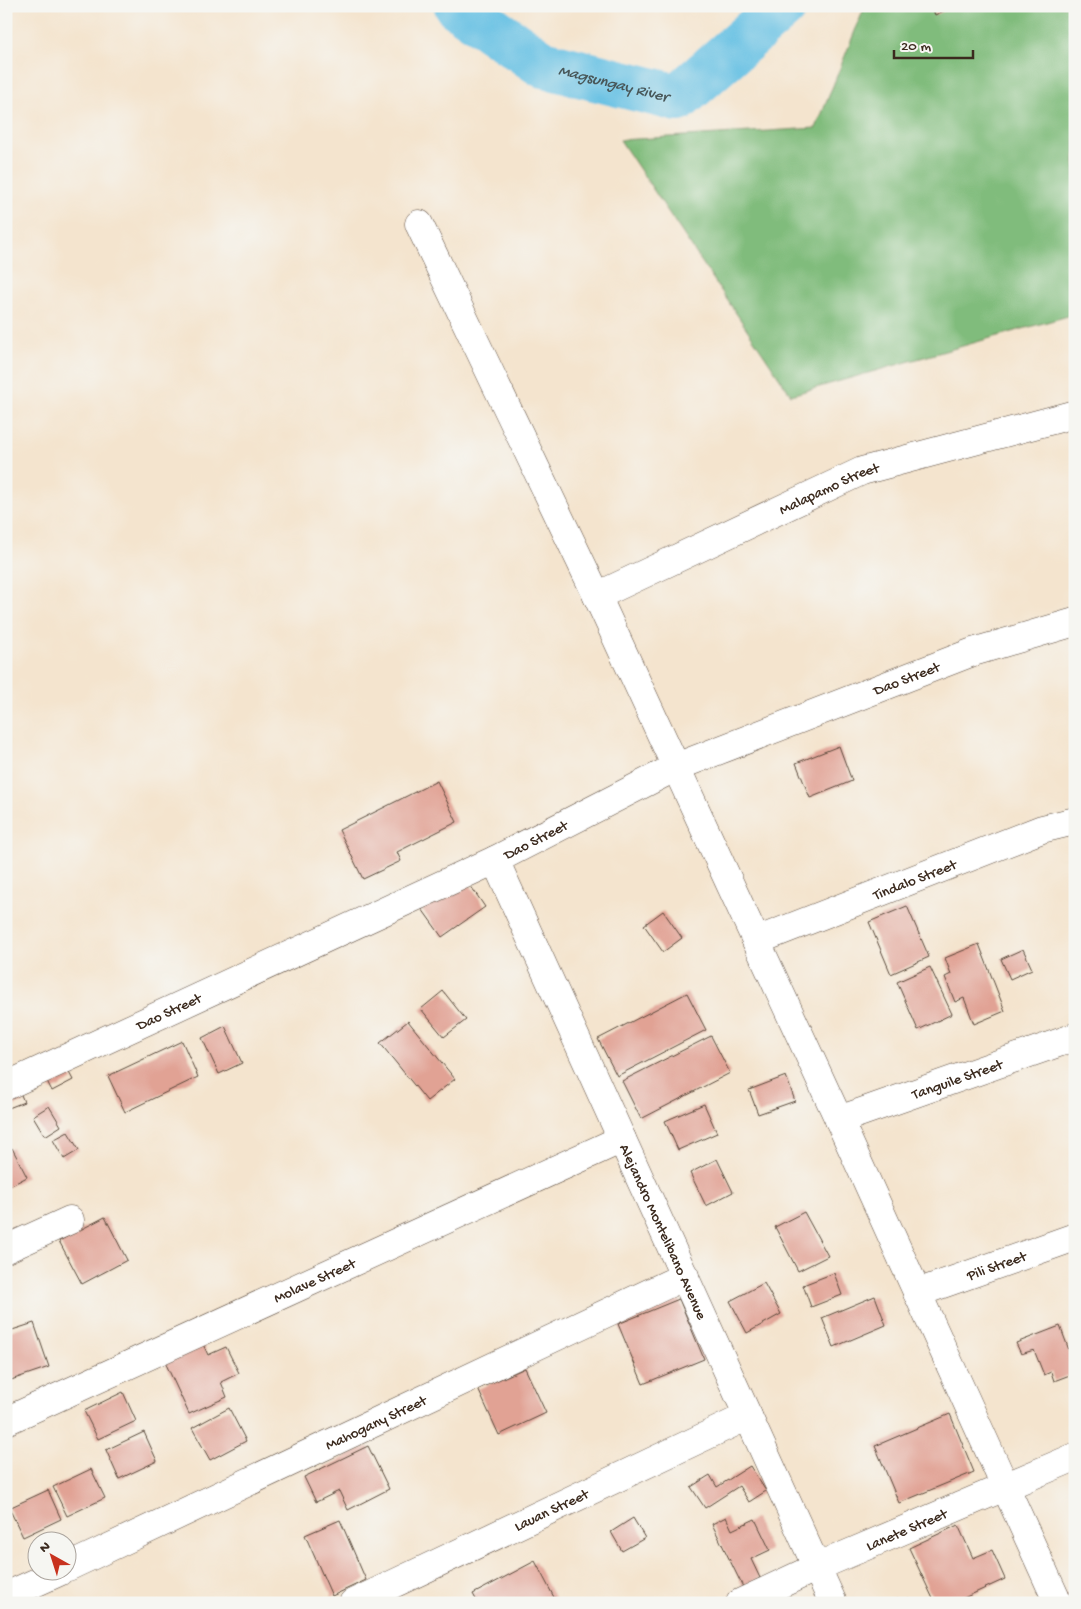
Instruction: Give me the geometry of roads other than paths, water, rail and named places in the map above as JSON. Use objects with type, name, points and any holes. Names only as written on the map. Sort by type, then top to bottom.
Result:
[{"type":"street","points":[[418,224],[597,596],[839,1120],[1058,1603]]},
{"type":"street","name":"Malapamo Street","points":[[597,596],[862,471],[1075,414]]},
{"type":"street","name":"Dao Street","points":[[6,1086],[495,860],[676,767],[973,652],[1075,622]]},
{"type":"street","name":"Tindalo Street","points":[[756,941],[1042,829],[1075,821]]},
{"type":"street","name":"Alejandro Montelibano Avenue","points":[[495,860],[833,1603]]},
{"type":"street","name":"Tanguile Street","points":[[839,1120],[1075,1037]]},
{"type":"street","name":"Molave Street","points":[[6,1421],[622,1139]]},
{"type":"street","points":[[6,1249],[70,1220]]},
{"type":"street","name":"Pili Street","points":[[917,1293],[1075,1237]]},
{"type":"street","name":"Mahogany Street","points":[[78,1562],[685,1276]]},
{"type":"street","name":"Lauan Street","points":[[353,1603],[748,1416]]},
{"type":"street","name":"Lanete Street","points":[[740,1603],[817,1567],[1075,1457]]},
{"type":"street","points":[[6,1596],[37,1582]]},
{"type":"waterway","name":"Magsungay River","points":[[458,6],[543,64],[678,98],[783,6]]}]
